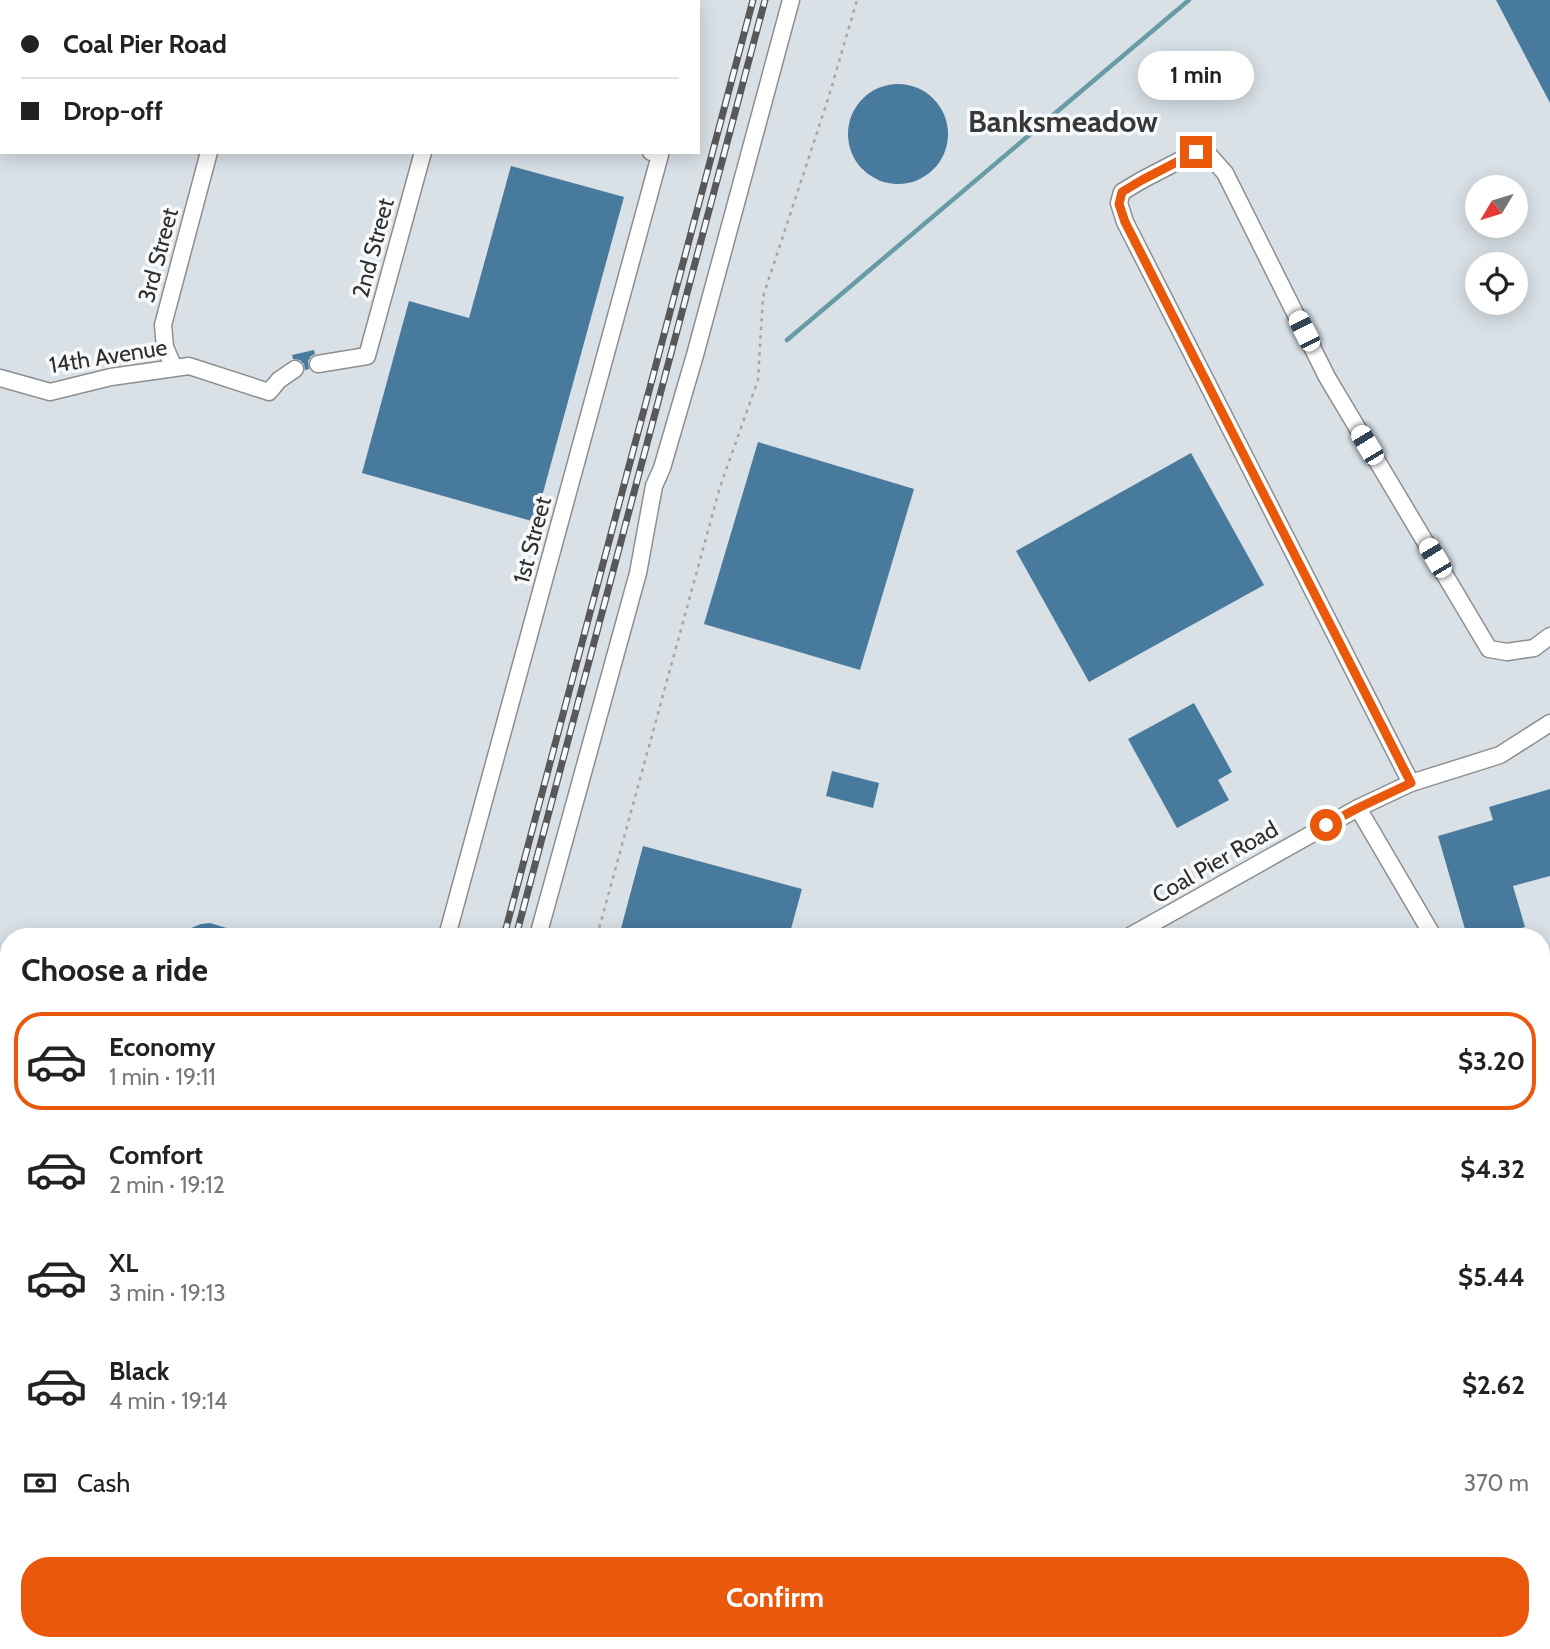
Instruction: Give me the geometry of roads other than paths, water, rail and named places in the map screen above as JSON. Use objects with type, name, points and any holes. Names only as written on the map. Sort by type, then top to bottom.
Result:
[{"type":"street","points":[[540,928],[638,573],[654,486],[662,468],[691,367],[791,0]]},
{"type":"street","points":[[1411,783],[1125,222],[1119,204],[1122,192],[1196,152],[1209,155],[1225,173],[1327,377],[1489,649],[1507,652],[1534,648],[1550,636]]},
{"type":"street","name":"3rd Street","points":[[174,368],[165,347],[163,325],[208,154]]},
{"type":"street","name":"2nd Street","points":[[318,364],[367,356],[422,154]]},
{"type":"street","name":"1st Street","points":[[449,928],[656,154]]},
{"type":"street","name":"14th Avenue","points":[[0,378],[50,392],[111,377],[189,366],[269,392],[279,380],[295,369]]},
{"type":"street","name":"Coal Pier Road","points":[[1144,928],[1358,808],[1411,783],[1500,755],[1550,723]]},
{"type":"street","points":[[1358,808],[1428,928]]},
{"type":"waterway","points":[[787,340],[1189,0]]},
{"type":"railway","points":[[506,928],[753,0]]},
{"type":"railway","points":[[518,928],[765,0]]},
{"type":"district","name":"Banksmeadow","points":[[1063,121]]}]
